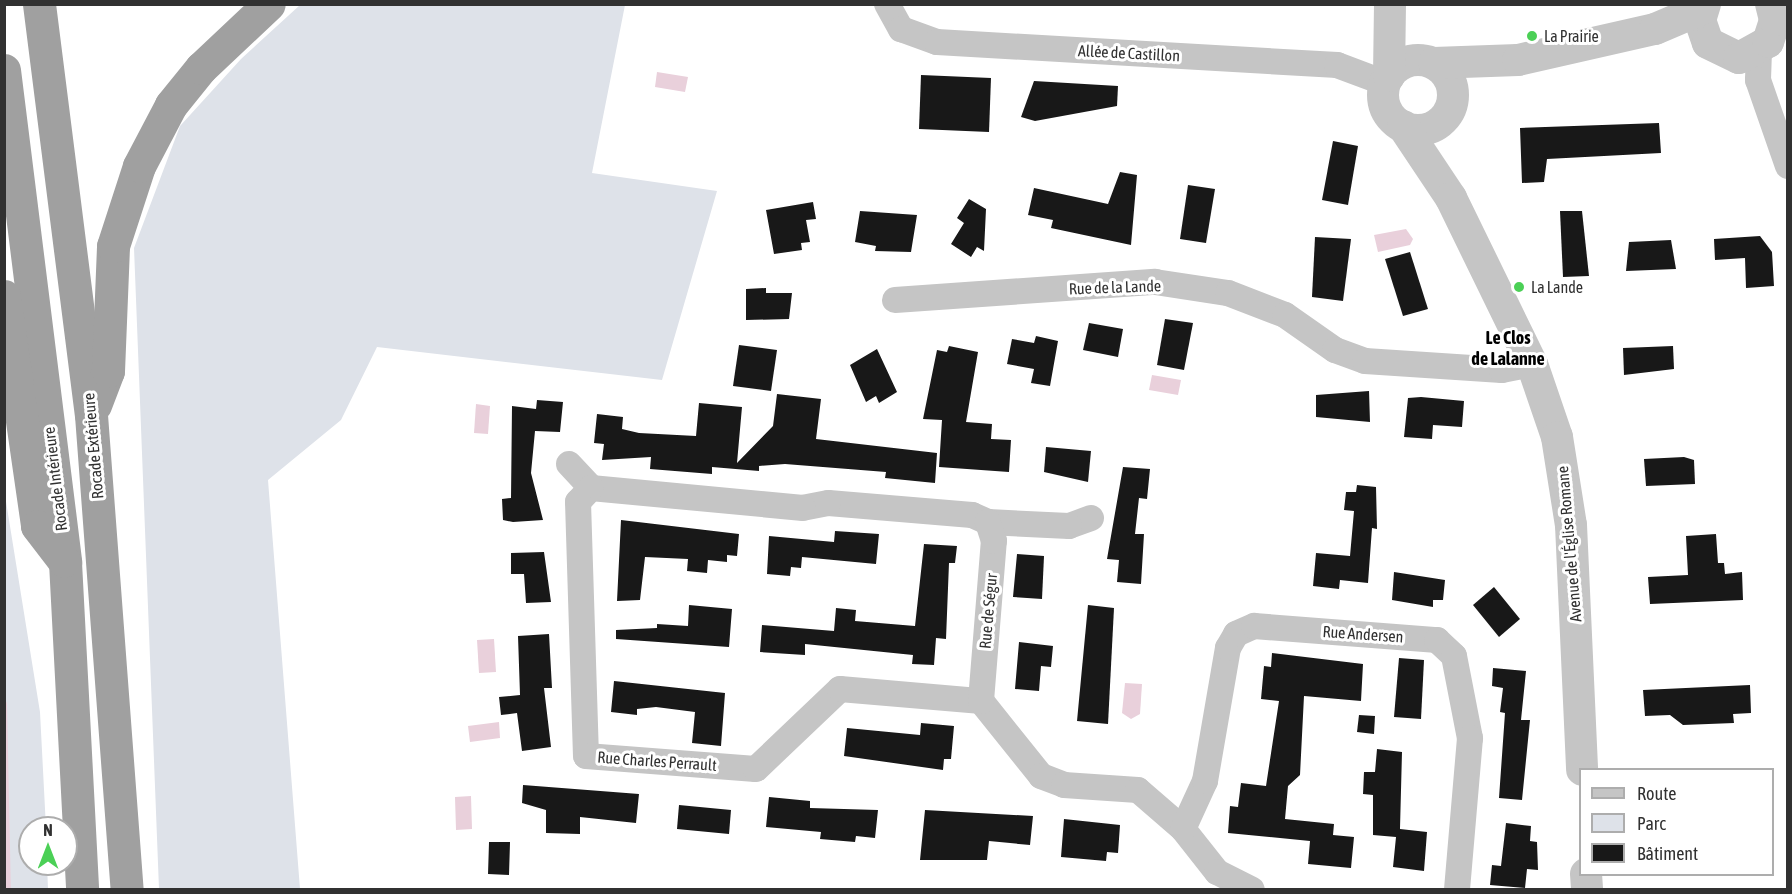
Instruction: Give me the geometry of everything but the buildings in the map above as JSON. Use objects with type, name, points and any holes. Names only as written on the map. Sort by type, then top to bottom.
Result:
[{"type":"highway","name":"Rocade Extérieure","points":[[39,4],[91,415],[127,890]]},
{"type":"highway","points":[[91,415],[108,371],[113,246],[139,166],[171,105],[269,4]]},
{"type":"highway","name":"Rocade Intérieure","points":[[4,70],[65,562],[82,890]]},
{"type":"highway","points":[[4,296],[37,526],[65,562]]},
{"type":"street","name":"Allée de Castillon","points":[[886,4],[901,29],[937,42],[1338,65],[1387,79]]},
{"type":"street","points":[[1390,4],[1385,106],[1403,126],[1422,130],[1518,60]]},
{"type":"street","points":[[1409,4],[1428,61],[1450,78],[1450,110]]},
{"type":"street","points":[[1387,79],[1400,65],[1428,61],[1518,60],[1655,29],[1703,7],[1706,40]]},
{"type":"street","points":[[1655,29],[1706,40],[1768,35],[1788,166]]},
{"type":"street","name":"Avenue de l'Église Romane","points":[[1450,110],[1451,198]]},
{"type":"street","name":"Avenue de l'Église Romane","points":[[1403,126],[1451,198],[1532,364],[1557,436],[1567,484],[1582,768]]},
{"type":"street","name":"Rue de la Lande","points":[[896,300],[1155,282],[1228,293],[1285,315],[1335,350],[1365,361],[1502,370],[1532,364]]},
{"type":"street","points":[[568,464],[591,489],[803,508],[839,504],[972,515],[988,522],[1069,526],[1091,518]]},
{"type":"street","name":"Rue Charles Perrault","points":[[591,489],[578,502],[586,756],[756,769],[840,689],[981,701]]},
{"type":"street","name":"Rue de Ségur","points":[[981,701],[994,542],[988,522]]},
{"type":"street","name":"Rue Andersen","points":[[1183,829],[1205,781],[1228,648],[1236,634],[1254,626],[1437,640],[1454,656],[1470,738],[1457,890]]},
{"type":"street","points":[[981,701],[1041,776],[1064,785],[1138,790],[1183,829],[1217,872],[1246,889],[1252,890]]},
{"type":"green space","points":[[300,5],[625,5],[592,173],[717,191],[662,380],[377,347],[341,420],[268,480],[300,889],[159,889],[134,248],[180,126],[241,59]]},
{"type":"green space","points":[[4,489],[40,712],[45,816],[18,816],[18,876],[47,876],[48,889],[5,889]]},
{"type":"shaded area","points":[[657,72],[688,77],[685,92],[655,87]]},
{"type":"shaded area","points":[[1406,229],[1413,239],[1410,245],[1378,252],[1374,235]]},
{"type":"shaded area","points":[[1152,375],[1181,380],[1178,395],[1149,390]]},
{"type":"shaded area","points":[[476,404],[490,406],[488,434],[474,433]]},
{"type":"shaded area","points":[[494,639],[496,672],[479,673],[477,640]]},
{"type":"shaded area","points":[[1125,683],[1142,684],[1140,714],[1131,719],[1122,713]]},
{"type":"shaded area","points":[[499,722],[500,738],[470,742],[468,726]]},
{"type":"shaded area","points":[[471,796],[472,829],[456,830],[455,797]]},
{"type":"waterway","points":[[4,704],[8,890]]},
{"type":"place","name":"La Prairie","points":[[1532,36]]},
{"type":"place","name":"La Lande","points":[[1519,287]]},
{"type":"district","name":"Le Clos de Lalanne","points":[[1508,349]]}]
